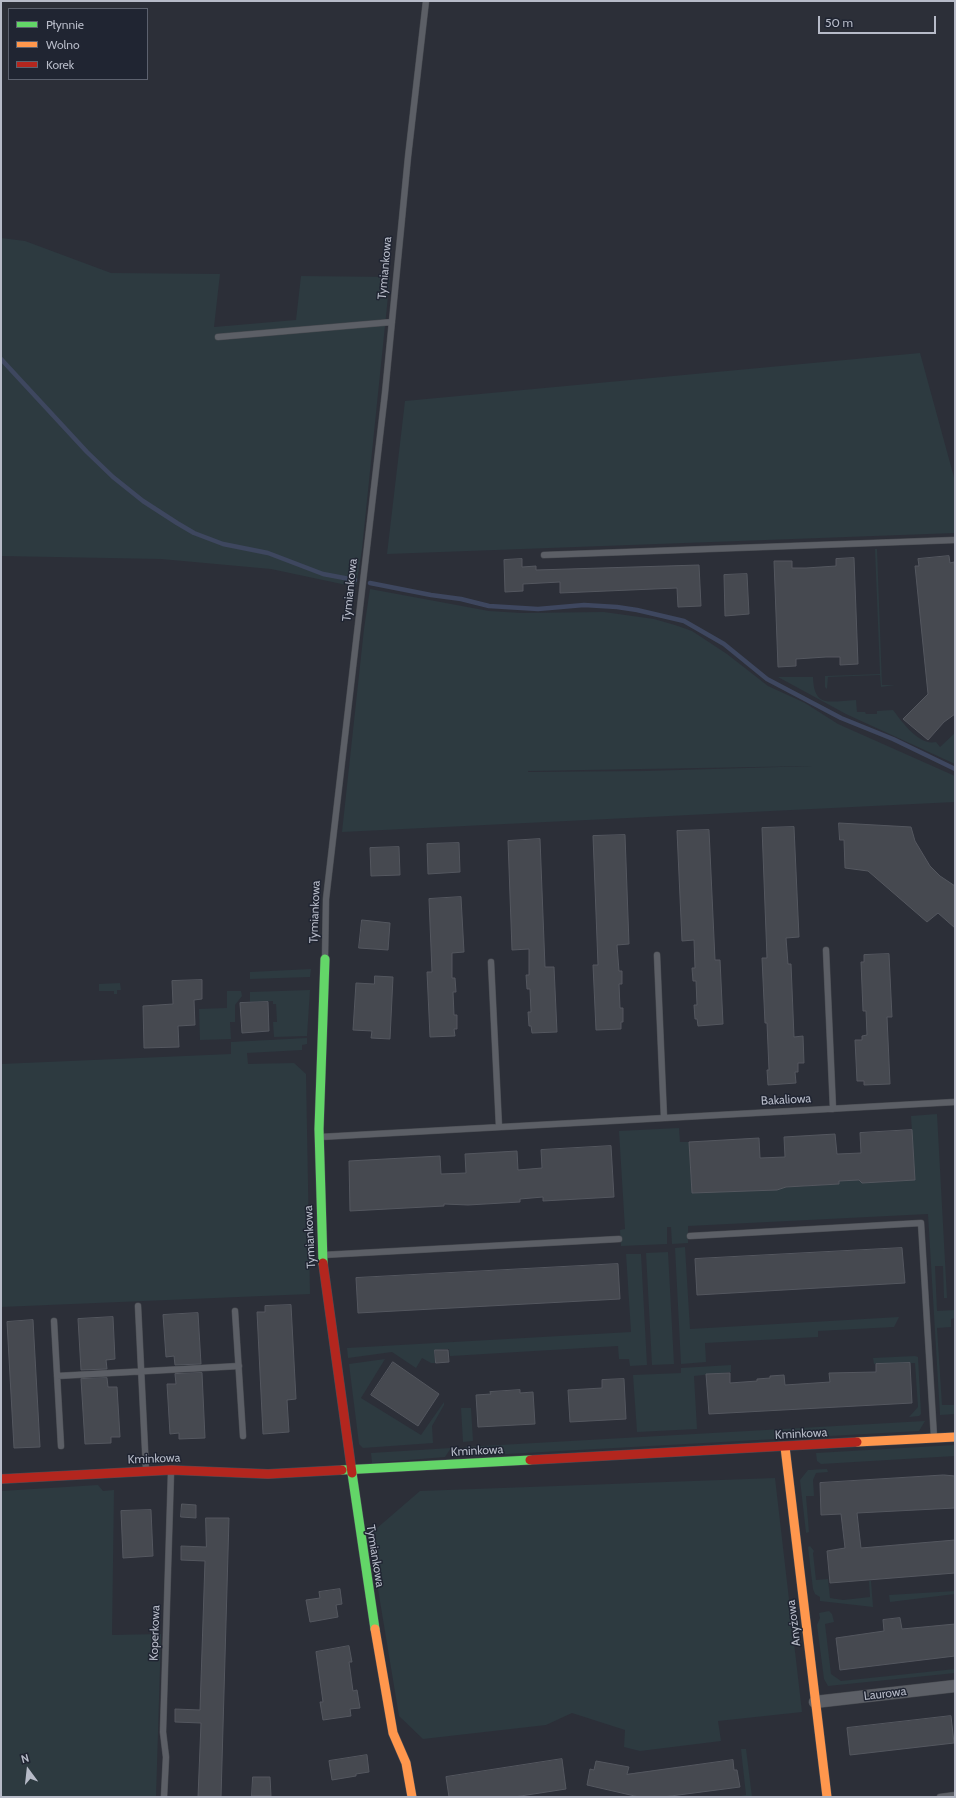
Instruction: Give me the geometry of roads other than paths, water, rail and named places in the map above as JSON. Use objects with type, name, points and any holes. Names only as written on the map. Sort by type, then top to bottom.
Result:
[{"type":"street","name":"Tymiankowa","points":[[325,959],[319,1137],[322,1256],[350,1470],[368,1592],[391,1727],[394,1739],[406,1763],[412,1797]]},
{"type":"street","name":"Kminkowa","points":[[1,1479],[171,1470],[268,1474],[955,1437]]},
{"type":"street","name":"Anyżowa","points":[[785,1447],[827,1797]]},
{"type":"street","name":"Laurowa","points":[[815,1702],[955,1686]]},
{"type":"lane","name":"Tymiankowa","points":[[325,959],[326,899],[353,676],[392,322],[408,156],[426,1]]},
{"type":"lane","points":[[218,337],[392,322]]},
{"type":"lane","points":[[544,555],[955,540]]},
{"type":"lane","points":[[826,950],[833,1109]]},
{"type":"lane","points":[[657,955],[664,1118]]},
{"type":"lane","points":[[491,962],[499,1127]]},
{"type":"lane","name":"Bakaliowa","points":[[319,1137],[955,1102]]},
{"type":"lane","points":[[690,1236],[921,1223],[934,1438]]},
{"type":"lane","points":[[322,1256],[619,1239]]},
{"type":"lane","points":[[138,1306],[146,1471]]},
{"type":"lane","points":[[236,1311],[244,1436]]},
{"type":"lane","points":[[54,1321],[61,1446]]},
{"type":"lane","points":[[57,1376],[239,1366]]},
{"type":"lane","name":"Koperkowa","points":[[164,1797],[166,1757],[163,1732],[171,1470]]},
{"type":"lane","points":[[940,1797],[955,1795]]},
{"type":"waterway","points":[[1,359],[87,452],[113,477],[143,501],[177,523],[194,533],[223,544],[268,553],[323,574],[355,580]]},
{"type":"waterway","points":[[370,583],[431,595],[461,599],[489,606],[538,609],[584,605],[617,607],[684,621],[724,644],[767,679],[841,718],[893,739],[955,769]]}]
